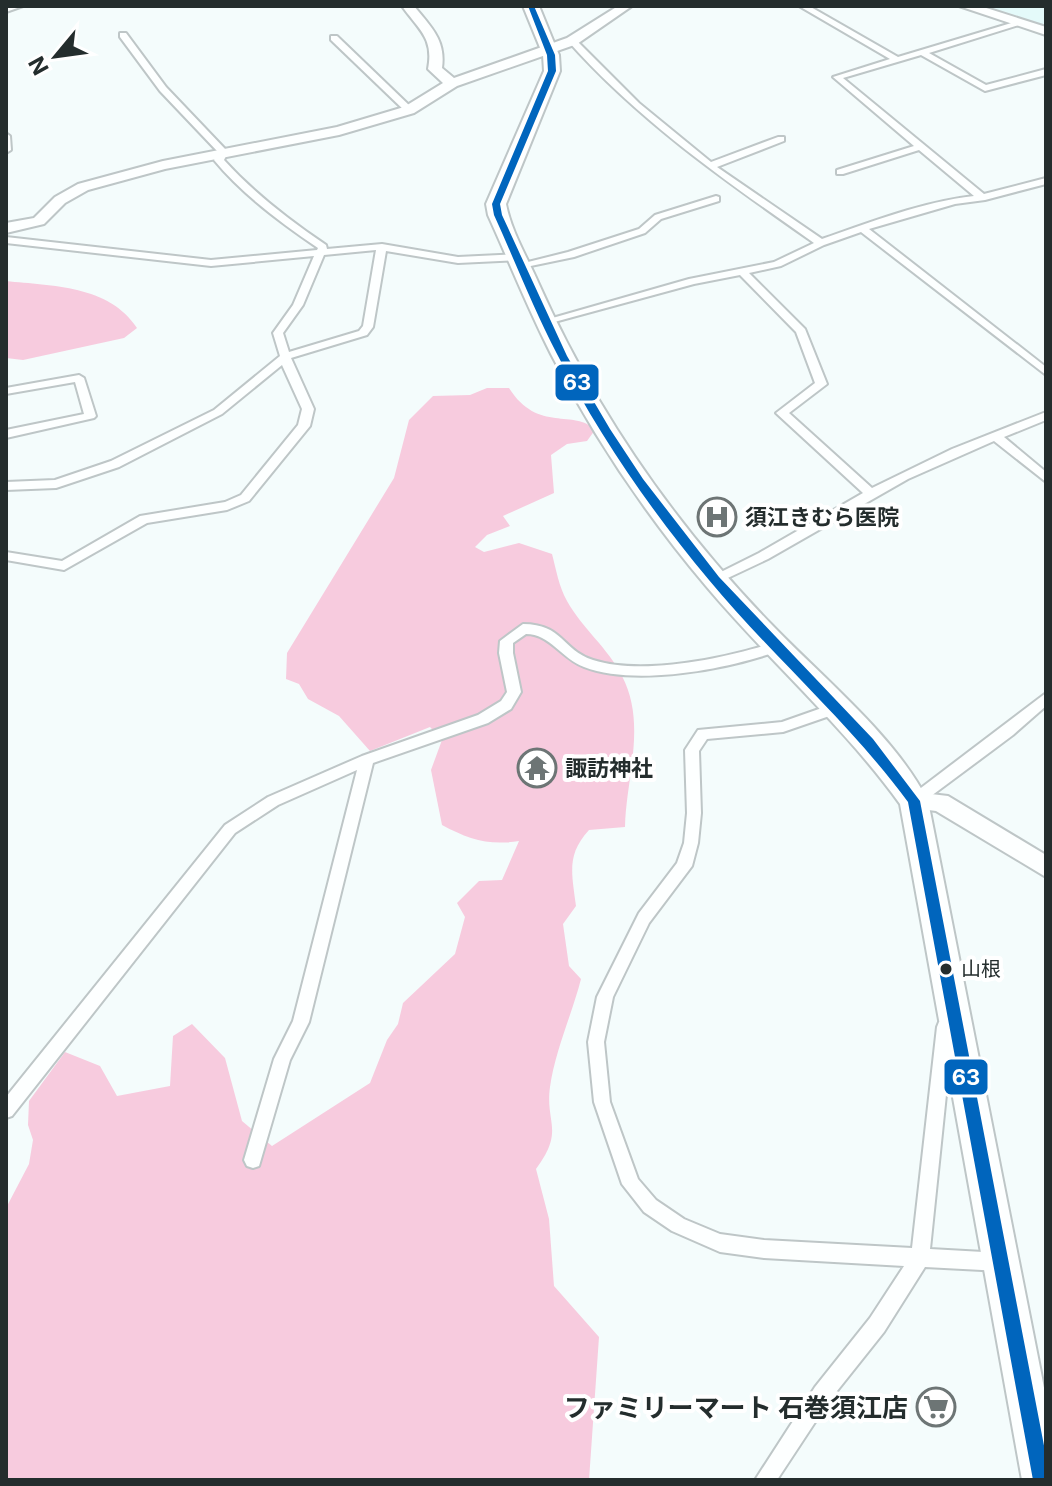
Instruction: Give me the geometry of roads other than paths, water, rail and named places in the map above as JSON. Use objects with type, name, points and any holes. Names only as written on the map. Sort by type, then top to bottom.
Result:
[{"type":"highway","points":[[531,6],[560,44],[552,71],[496,204],[571,372],[627,465],[715,580],[776,647],[885,757],[914,801],[1042,1480]]},
{"type":"main road","points":[[966,6],[1046,31]]},
{"type":"street","points":[[6,10],[19,6]]},
{"type":"street","points":[[408,6],[435,41],[438,50],[435,69],[452,83]]},
{"type":"street","points":[[6,228],[39,221],[60,200],[83,187],[223,152],[339,131],[409,110],[452,83],[560,44],[626,6]]},
{"type":"street","points":[[803,6],[898,60]]},
{"type":"street","points":[[981,197],[837,78],[1021,23]]},
{"type":"street","points":[[123,35],[163,89],[223,152]]},
{"type":"street","points":[[334,38],[409,110]]},
{"type":"street","points":[[560,44],[710,166],[821,243]]},
{"type":"street","points":[[922,52],[985,88],[1046,72]]},
{"type":"street","points":[[6,136],[6,150]]},
{"type":"street","points":[[710,166],[781,139]]},
{"type":"street","points":[[840,172],[919,147]]},
{"type":"street","points":[[6,556],[64,566],[144,519],[227,506],[245,498],[288,451],[304,426],[308,409],[278,333],[298,305],[323,247],[269,210],[242,187],[219,160],[223,152]]},
{"type":"street","points":[[547,321],[693,281],[777,264],[862,228],[954,201],[1046,181]]},
{"type":"street","points":[[6,240],[211,263],[382,247],[447,259],[520,261],[570,255],[642,231],[658,217],[716,199]]},
{"type":"street","points":[[862,228],[1046,372]]},
{"type":"street","points":[[6,486],[56,484],[115,464],[218,412],[285,357],[363,333],[368,327],[382,247]]},
{"type":"street","points":[[742,271],[795,322],[821,384],[782,413],[871,494]]},
{"type":"street","points":[[6,391],[79,378],[90,416],[6,434]]},
{"type":"street","points":[[715,580],[768,556],[807,528],[871,494],[1046,416]]},
{"type":"street","points":[[996,436],[1046,478]]},
{"type":"street","points":[[6,1110],[230,829],[256,809],[367,760],[483,719],[506,705],[514,692],[506,653],[507,641],[523,629],[548,633],[572,655],[611,668],[717,662],[776,647]]},
{"type":"street","points":[[914,801],[1008,731],[1046,698]]},
{"type":"street","points":[[836,708],[783,727],[703,734],[696,741],[692,750],[691,843],[684,866],[644,918],[605,997],[596,1042],[602,1102],[631,1184],[650,1206],[678,1225],[720,1243],[764,1249],[1001,1262]]},
{"type":"street","points":[[253,1160],[282,1059],[301,1022],[367,760]]},
{"type":"street","points":[[914,801],[940,802],[1046,867]]},
{"type":"street","points":[[765,1480],[822,1394],[877,1325],[920,1258],[949,986]]},
{"type":"place","name":"須江きむら医院","points":[[717,517]]},
{"type":"place","name":"諏訪神社","points":[[537,768]]},
{"type":"place","name":"山根","points":[[946,969]]},
{"type":"place","name":"ファミリーマート 石巻須江店","points":[[936,1407]]}]
